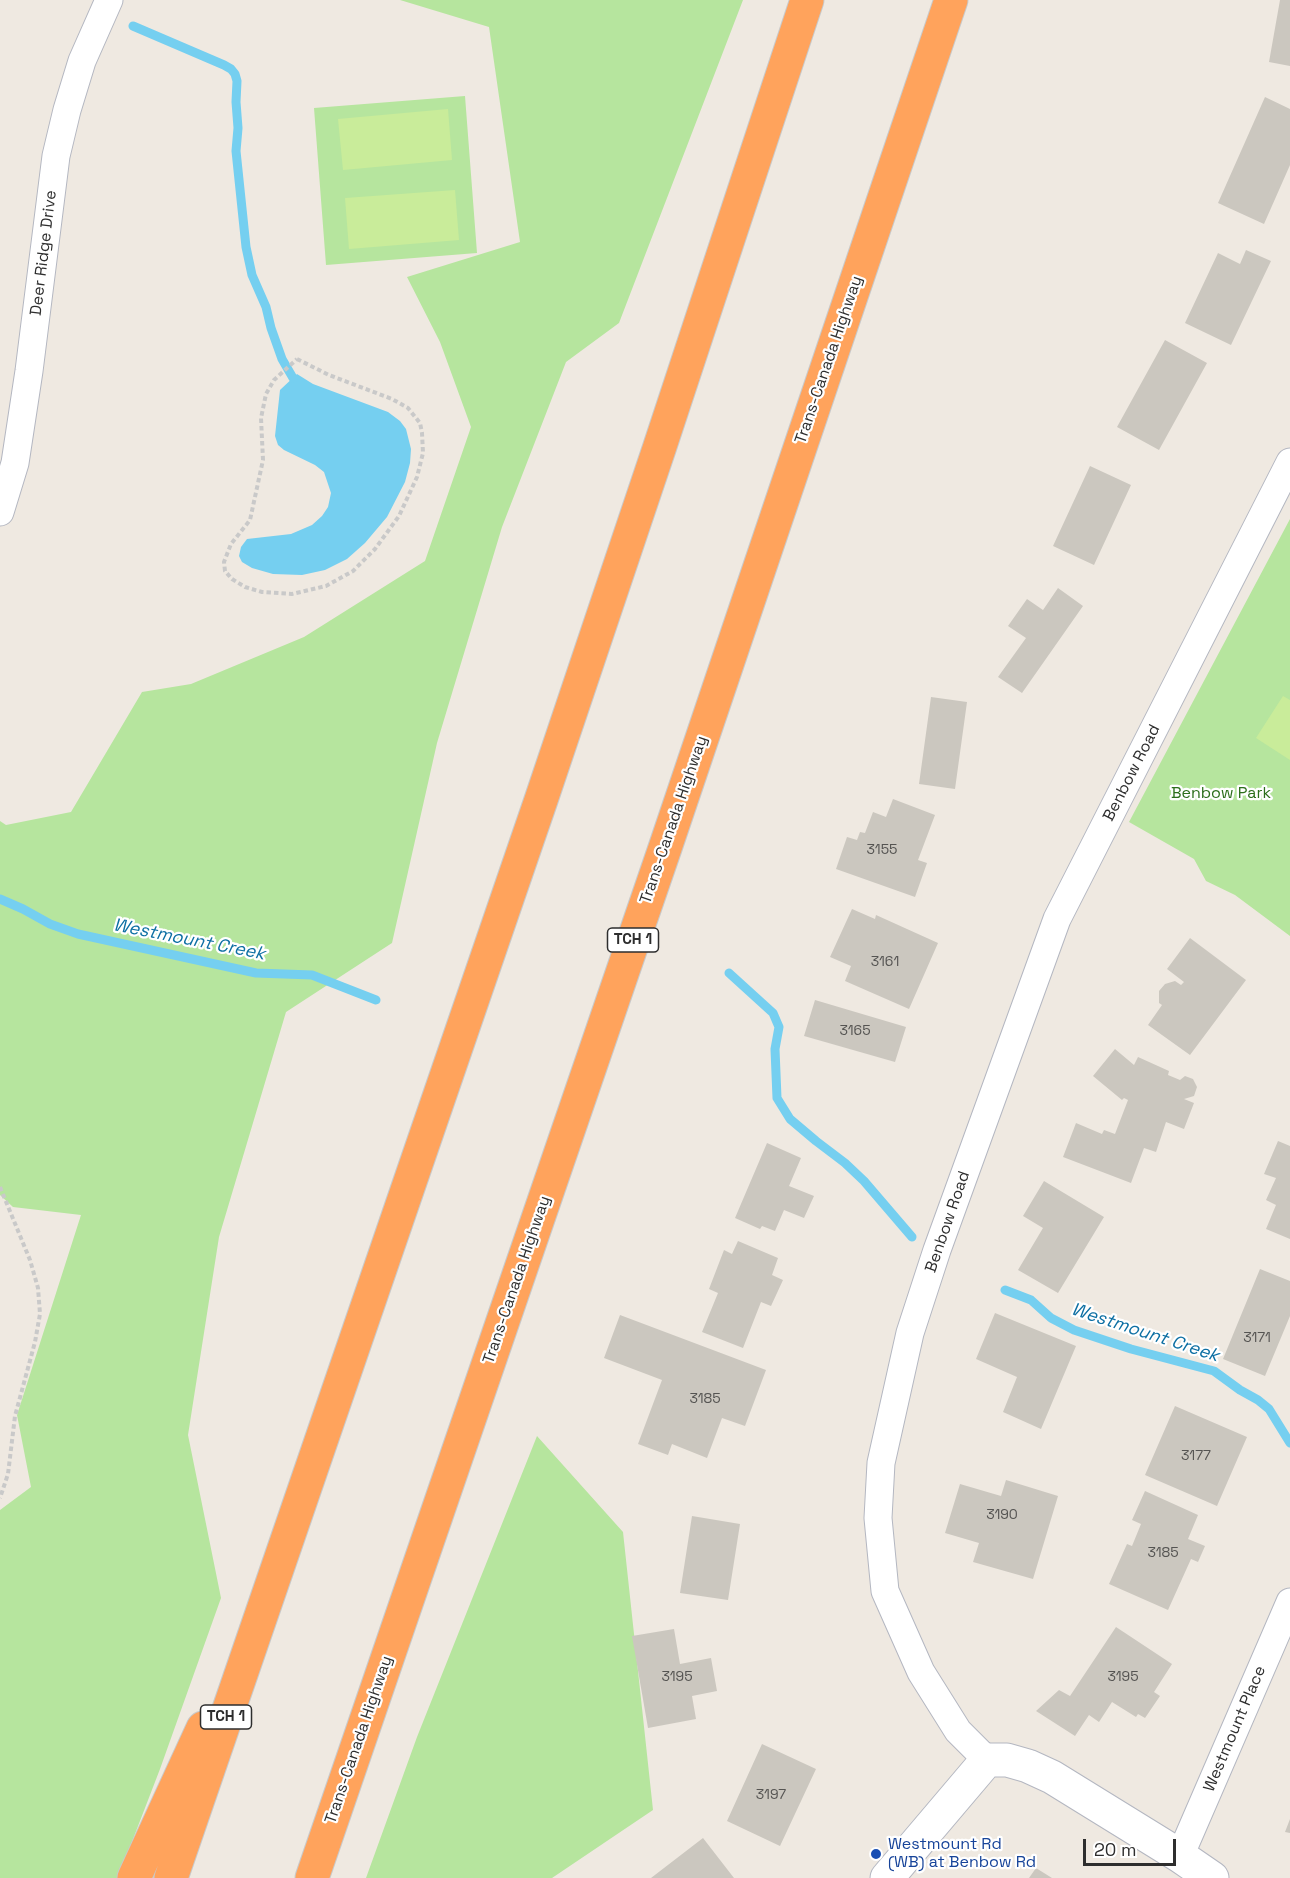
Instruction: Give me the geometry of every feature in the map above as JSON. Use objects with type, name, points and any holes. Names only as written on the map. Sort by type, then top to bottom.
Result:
[{"type":"highway","name":"TCH 1","points":[[171,1878],[667,427],[807,0]]},
{"type":"highway","name":"Trans-Canada Highway","points":[[312,1878],[951,0]]},
{"type":"highway","points":[[134,1878],[281,1557]]},
{"type":"street","name":"Deer Ridge Drive","points":[[0,512],[15,463],[57,156],[67,110],[82,61],[109,0]]},
{"type":"street","name":"Benbow Road","points":[[987,1760],[958,1731],[921,1672],[885,1591],[878,1518],[881,1463],[910,1333],[937,1250],[1057,919],[1290,462]]},
{"type":"street","name":"Westmount Place","points":[[1180,1856],[1290,1602]]},
{"type":"street","points":[[887,1878],[987,1760],[1008,1760],[1044,1774],[1180,1856],[1212,1878]]},
{"type":"path","points":[[297,359],[328,375],[392,399],[408,408],[420,423],[423,453],[417,477],[399,516],[375,549],[353,571],[326,586],[292,594],[262,592],[244,587],[232,579],[225,571],[224,562],[231,544],[250,520],[263,460],[261,418],[266,394],[274,380],[293,363],[297,359]]},
{"type":"path","points":[[0,1187],[30,1260],[38,1288],[40,1314],[35,1342],[15,1416],[8,1474],[0,1498]]},
{"type":"green space","points":[[400,0],[743,0],[619,323],[566,362],[502,527],[437,743],[392,943],[286,1012],[219,1237],[188,1435],[221,1598],[118,1878],[0,1878],[0,1510],[31,1487],[17,1415],[81,1215],[13,1207],[0,1195],[0,821],[6,825],[71,812],[142,692],[191,684],[304,637],[425,561],[471,427],[440,342],[407,277],[520,242],[489,27]]},
{"type":"green space","points":[[465,96],[477,253],[326,265],[314,108]]},
{"type":"green space","points":[[448,109],[452,160],[343,170],[338,119]]},
{"type":"green space","points":[[455,190],[459,240],[349,249],[345,198]]},
{"type":"green space","name":"Benbow Park","points":[[1290,519],[1290,936],[1235,895],[1206,881],[1194,859],[1129,822]]},
{"type":"green space","points":[[1283,696],[1290,700],[1290,760],[1256,738]]},
{"type":"green space","points":[[537,1436],[623,1532],[653,1810],[552,1878],[366,1878],[417,1737]]},
{"type":"water","points":[[297,374],[313,384],[388,412],[400,421],[406,429],[411,449],[410,463],[405,482],[387,517],[365,543],[347,559],[325,570],[302,575],[273,574],[252,568],[242,562],[239,556],[241,547],[247,539],[291,534],[312,525],[328,507],[331,493],[324,472],[284,450],[278,445],[275,436],[280,390]]},
{"type":"building","points":[[1280,0],[1290,0],[1290,66],[1269,62]]},
{"type":"building","points":[[1265,97],[1290,109],[1290,165],[1264,224],[1218,203]]},
{"type":"building","points":[[1246,250],[1271,261],[1231,345],[1185,323],[1218,253],[1240,264]]},
{"type":"building","points":[[1165,340],[1207,363],[1159,450],[1117,427]]},
{"type":"building","points":[[1090,466],[1131,485],[1094,565],[1053,546]]},
{"type":"building","points":[[1058,588],[1083,606],[1022,693],[998,677],[1026,638],[1008,626],[1027,599],[1043,610]]},
{"type":"building","points":[[931,697],[967,702],[955,789],[919,784]]},
{"type":"building","points":[[893,799],[935,815],[918,860],[927,863],[915,897],[836,869],[847,837],[857,840],[860,832],[865,833],[873,812],[886,817]]},
{"type":"building","points":[[852,909],[875,919],[876,915],[938,943],[909,1009],[845,981],[851,966],[830,957]]},
{"type":"building","points":[[1190,938],[1246,980],[1190,1055],[1148,1025],[1162,1005],[1159,1003],[1159,991],[1165,984],[1175,981],[1181,985],[1184,982],[1167,969]]},
{"type":"building","points":[[815,1000],[906,1027],[895,1062],[804,1036]]},
{"type":"building","points":[[1115,1049],[1134,1065],[1138,1057],[1169,1071],[1168,1075],[1180,1080],[1185,1076],[1193,1079],[1197,1087],[1194,1096],[1184,1099],[1194,1103],[1184,1129],[1166,1122],[1156,1152],[1144,1148],[1131,1183],[1063,1157],[1076,1123],[1102,1134],[1104,1130],[1115,1134],[1128,1100],[1124,1098],[1122,1100],[1093,1076]]},
{"type":"building","points":[[1278,1141],[1290,1146],[1290,1239],[1266,1229],[1276,1205],[1266,1200],[1276,1178],[1264,1174]]},
{"type":"building","points":[[767,1143],[801,1158],[789,1186],[814,1196],[804,1218],[784,1210],[775,1231],[762,1226],[760,1229],[735,1218]]},
{"type":"building","points":[[1044,1181],[1104,1217],[1058,1293],[1018,1270],[1043,1228],[1023,1216]]},
{"type":"building","points":[[738,1241],[778,1258],[772,1275],[783,1280],[771,1306],[761,1302],[743,1348],[702,1332],[718,1293],[709,1289],[724,1250],[732,1254]]},
{"type":"building","points":[[1260,1269],[1290,1281],[1290,1316],[1265,1376],[1223,1359]]},
{"type":"building","points":[[995,1313],[1076,1346],[1041,1429],[1003,1412],[1017,1377],[976,1359]]},
{"type":"building","points":[[620,1315],[766,1370],[745,1426],[722,1418],[707,1458],[672,1444],[668,1455],[638,1444],[662,1380],[604,1358]]},
{"type":"building","points":[[1175,1406],[1247,1437],[1217,1506],[1145,1475]]},
{"type":"building","points":[[1006,1480],[1058,1496],[1033,1579],[973,1562],[979,1543],[945,1533],[960,1484],[1001,1496]]},
{"type":"building","points":[[1145,1491],[1198,1515],[1188,1539],[1205,1546],[1198,1562],[1191,1559],[1168,1610],[1109,1584],[1127,1544],[1132,1546],[1141,1524],[1132,1520]]},
{"type":"building","points":[[692,1516],[740,1524],[728,1600],[680,1593]]},
{"type":"building","points":[[1116,1627],[1172,1664],[1154,1692],[1160,1696],[1145,1718],[1138,1714],[1136,1717],[1112,1702],[1099,1722],[1089,1715],[1075,1736],[1036,1711],[1059,1690],[1070,1696]]},
{"type":"building","points":[[674,1629],[680,1664],[711,1658],[717,1691],[692,1696],[696,1719],[648,1728],[632,1636]]},
{"type":"building","points":[[762,1744],[816,1769],[780,1846],[727,1821]]},
{"type":"building","points":[[1290,1819],[1290,1833],[1285,1832]]},
{"type":"building","points":[[703,1838],[734,1878],[651,1878]]},
{"type":"building","points":[[1036,1868],[1052,1878],[1029,1878]]},
{"type":"waterway","points":[[133,26],[224,65],[235,74],[238,128],[236,151],[246,247],[252,275],[266,307],[282,359],[293,378]]},
{"type":"waterway","name":"Westmount Creek","points":[[0,899],[50,924],[78,934],[256,973],[312,975],[376,1000]]},
{"type":"waterway","name":"Westmount Creek","points":[[729,973],[773,1013],[779,1027],[775,1049],[777,1098],[790,1119],[864,1181],[912,1237]]},
{"type":"waterway","name":"Westmount Creek","points":[[1005,1290],[1031,1300],[1051,1318],[1074,1330],[1131,1349],[1214,1371],[1269,1409],[1290,1443]]},
{"type":"place","name":"Westmount Rd (WB) at Benbow Rd","points":[[876,1854]]}]
